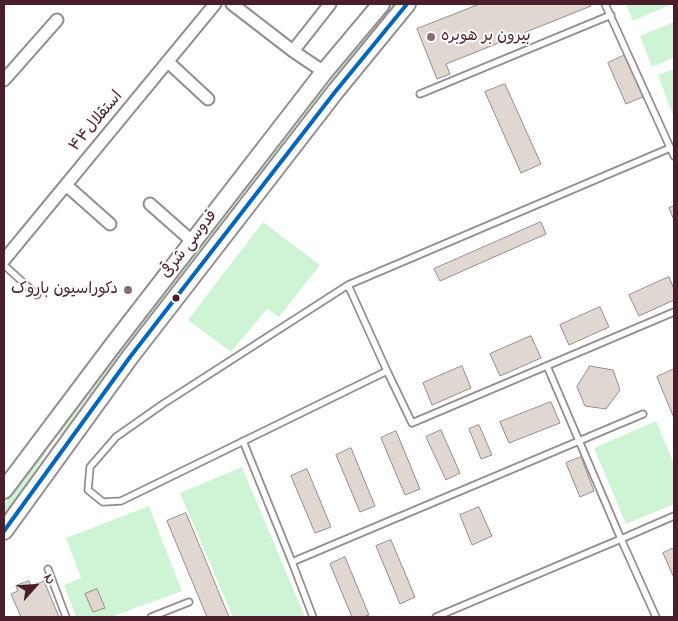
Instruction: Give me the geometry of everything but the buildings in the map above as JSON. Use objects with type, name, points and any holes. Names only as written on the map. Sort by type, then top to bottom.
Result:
[{"type":"main road","name":"قدوسی شرقی","points":[[4,490],[324,72],[381,4]]},
{"type":"main road","name":"قدوسی شرقی","points":[[4,532],[130,357],[335,92],[408,4]]},
{"type":"main road","points":[[40,442],[58,458]]},
{"type":"street","name":"استقلال۴۴","points":[[4,260],[215,4]]},
{"type":"street","points":[[232,4],[293,51],[324,72]]},
{"type":"street","points":[[293,51],[330,4]]},
{"type":"street","points":[[4,80],[57,20]]},
{"type":"street","points":[[168,62],[208,99]]},
{"type":"street","points":[[66,185],[110,224]]},
{"type":"street","points":[[150,204],[193,242]]},
{"type":"lane","points":[[606,4],[674,156]]},
{"type":"lane","points":[[420,94],[611,15]]},
{"type":"lane","points":[[387,371],[121,501],[103,502],[88,490],[90,467],[116,436],[162,404],[348,285],[670,148]]},
{"type":"lane","points":[[4,265],[37,295]]},
{"type":"lane","points":[[348,285],[412,423],[674,312]]},
{"type":"lane","points":[[547,366],[656,617]]},
{"type":"lane","points":[[292,562],[643,414]]},
{"type":"lane","points":[[243,441],[313,617]]},
{"type":"lane","points":[[436,617],[674,516]]},
{"type":"lane","points":[[48,569],[66,617]]},
{"type":"lane","points":[[151,617],[189,602]]},
{"type":"green space","points":[[391,4],[398,4],[193,261],[112,365],[60,436],[58,433],[179,269]]},
{"type":"green space","points":[[626,4],[670,4],[670,5],[633,21]]},
{"type":"green space","points":[[674,22],[674,58],[652,67],[640,36]]},
{"type":"green space","points":[[674,69],[674,118],[658,75]]},
{"type":"green space","points":[[263,222],[320,265],[279,317],[267,309],[231,352],[188,320]]},
{"type":"green space","points":[[656,421],[674,464],[674,504],[626,524],[594,448]]},
{"type":"green space","points":[[43,449],[47,452],[4,517],[4,505]]},
{"type":"green space","points":[[242,467],[305,617],[233,617],[180,493]]},
{"type":"green space","points":[[149,506],[182,591],[111,617],[76,617],[64,585],[81,578],[66,538]]},
{"type":"transit line","points":[[4,531],[130,357],[335,92],[407,4]]},
{"type":"place","name":"بیرون بر هوبره","points":[[431,37]]},
{"type":"place","name":"دکوراسیون باروک","points":[[128,290]]}]
